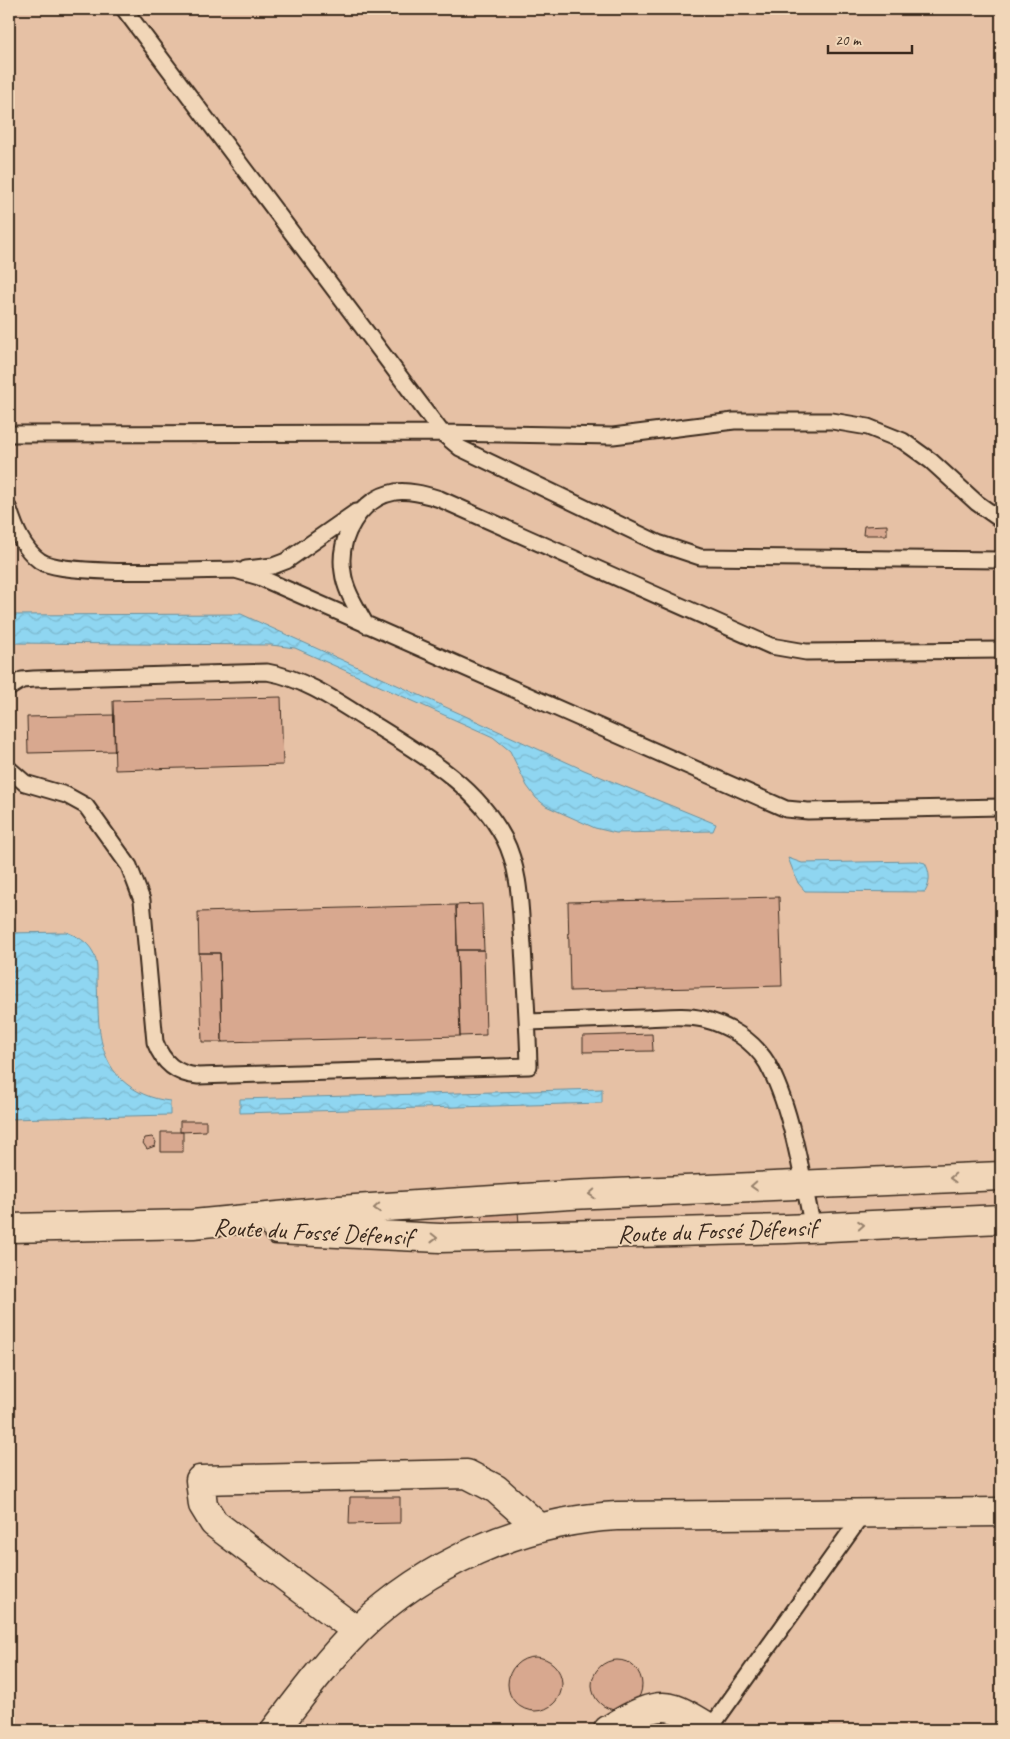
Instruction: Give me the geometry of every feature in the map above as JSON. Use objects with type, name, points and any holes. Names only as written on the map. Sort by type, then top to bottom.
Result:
[{"type":"street","name":"Route du Fossé Défensif","points":[[193,1224],[370,1208],[570,1195],[1001,1176]]},
{"type":"street","name":"Route du Fossé Défensif","points":[[193,1224],[383,1237],[440,1238],[813,1228],[1001,1219]]},
{"type":"street","points":[[9,1228],[193,1224]]},
{"type":"street","points":[[357,1631],[214,1523],[203,1506],[200,1480],[467,1474],[496,1490],[540,1528]]},
{"type":"street","points":[[275,1730],[315,1678],[357,1631],[401,1594],[455,1560],[509,1538],[540,1528],[583,1519],[617,1516],[1001,1512]]},
{"type":"street","points":[[608,1730],[637,1714],[666,1707],[675,1709],[709,1729]]},
{"type":"lane","points":[[124,9],[442,433],[460,448],[658,543],[700,557],[1001,560]]},
{"type":"lane","points":[[9,434],[442,433],[613,436],[734,421],[814,420],[849,423],[886,433],[916,450],[977,503],[1001,520]]},
{"type":"lane","points":[[9,509],[22,541],[40,560],[51,566],[83,570],[261,569],[286,561],[367,504],[395,492],[412,492],[440,499],[771,646],[806,652],[1001,650]]},
{"type":"lane","points":[[366,625],[346,585],[342,559],[348,530],[367,504]]},
{"type":"lane","points":[[235,570],[259,577],[786,809],[808,811],[1001,807]]},
{"type":"lane","points":[[9,688],[22,680],[34,679],[267,672],[304,683],[433,761],[459,783],[484,809],[504,838],[510,853],[518,884],[528,1022],[528,1066],[198,1076],[178,1072],[164,1060],[155,1042],[142,900],[129,866],[86,806],[66,795],[25,783],[9,768]]},
{"type":"lane","points":[[528,1022],[688,1017],[716,1023],[739,1034],[759,1052],[772,1074],[784,1110],[813,1228]]},
{"type":"lane","points":[[709,1729],[863,1514]]},
{"type":"shaded area","points":[[9,9],[1001,9],[1001,1730],[9,1730]]},
{"type":"water","points":[[241,614],[584,770],[716,824],[713,831],[616,833],[595,828],[546,806],[536,798],[527,786],[510,751],[493,737],[295,648],[271,645],[9,643],[9,615]]},
{"type":"water","points":[[788,858],[802,863],[917,861],[925,863],[929,873],[929,881],[925,892],[805,891],[798,883]]},
{"type":"water","points":[[66,932],[85,942],[95,956],[100,1034],[103,1047],[113,1070],[132,1088],[156,1099],[170,1101],[170,1115],[9,1119],[9,933]]},
{"type":"water","points":[[602,1089],[602,1103],[240,1113],[240,1099]]},
{"type":"building","points":[[887,525],[887,535],[863,535],[864,526]]},
{"type":"building","points":[[281,697],[283,765],[115,770],[113,701]]},
{"type":"building","points":[[114,715],[115,751],[28,753],[27,717]]},
{"type":"building","points":[[779,897],[782,986],[570,991],[568,902]]},
{"type":"building","points":[[482,904],[484,950],[457,950],[456,905]]},
{"type":"building","points":[[456,905],[460,1036],[222,1042],[220,953],[199,953],[198,912]]},
{"type":"building","points":[[457,950],[484,950],[486,1035],[460,1036]]},
{"type":"building","points":[[199,953],[220,953],[222,1042],[202,1042]]},
{"type":"building","points":[[652,1034],[653,1051],[583,1052],[583,1036]]},
{"type":"building","points":[[180,1121],[206,1121],[206,1131],[180,1132]]},
{"type":"building","points":[[161,1132],[183,1132],[183,1152],[161,1152]]},
{"type":"building","points":[[152,1137],[156,1142],[155,1146],[147,1149],[143,1143],[145,1138]]},
{"type":"building","points":[[518,1211],[519,1224],[483,1226],[482,1214]]},
{"type":"building","points":[[350,1497],[400,1497],[400,1523],[349,1524]]},
{"type":"building","points":[[530,1657],[540,1657],[550,1661],[558,1669],[562,1684],[558,1699],[550,1707],[540,1711],[530,1711],[520,1707],[512,1699],[508,1689],[508,1679],[512,1669],[520,1661]]},
{"type":"building","points":[[617,1660],[627,1662],[635,1667],[640,1675],[642,1685],[640,1695],[635,1703],[627,1708],[617,1710],[607,1708],[599,1703],[594,1695],[592,1685],[594,1675],[599,1667],[607,1662]]}]
